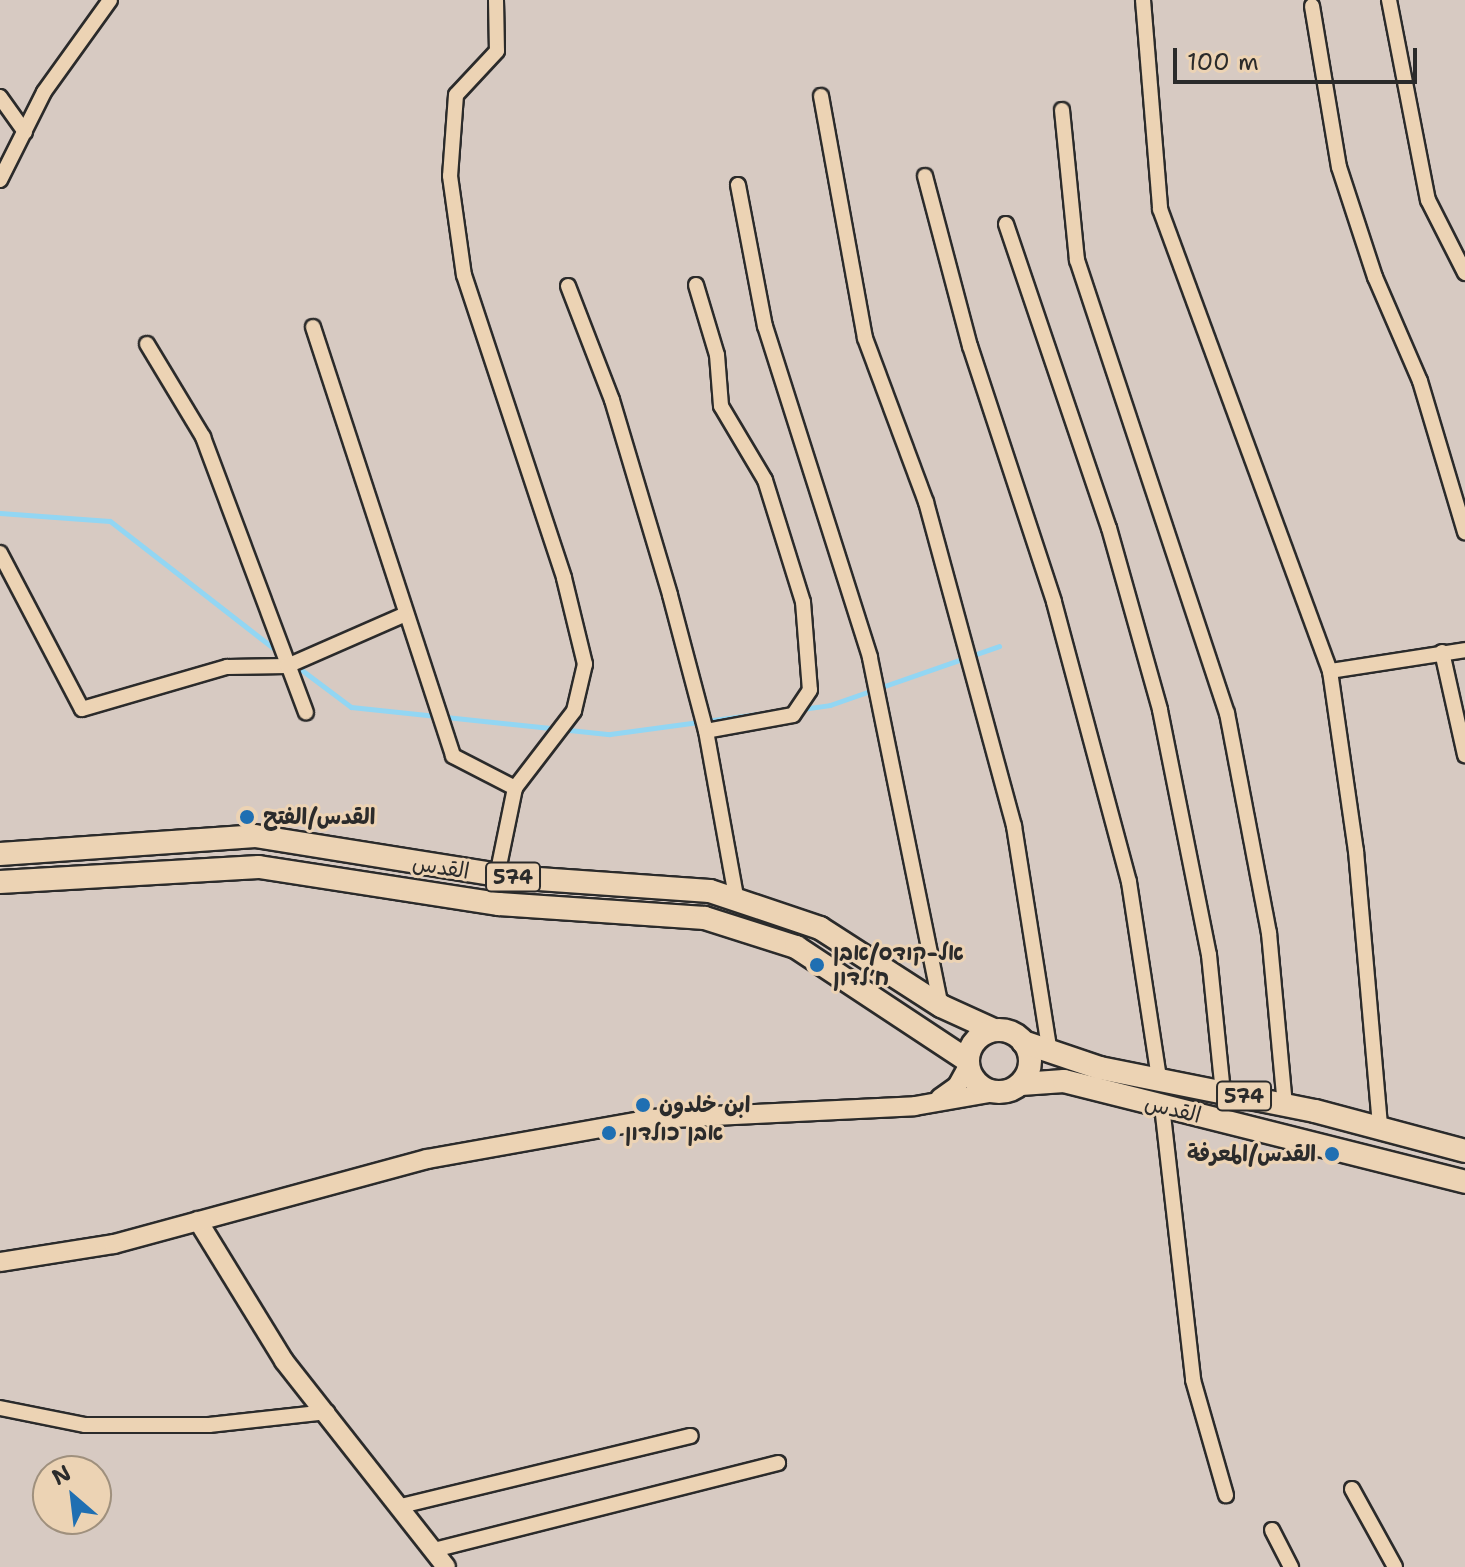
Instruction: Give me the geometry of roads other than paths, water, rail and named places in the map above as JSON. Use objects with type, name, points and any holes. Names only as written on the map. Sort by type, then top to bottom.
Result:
[{"type":"main road","name":"القدس","points":[[0,854],[229,835],[497,876],[686,886],[736,896],[820,928],[941,1006],[994,1030]]},
{"type":"main road","name":"القدس","points":[[0,882],[259,867],[499,904],[705,918],[796,947],[968,1063]]},
{"type":"main road","points":[[968,1063],[978,1038],[994,1030]]},
{"type":"main road","name":"574","points":[[994,1030],[1023,1042]]},
{"type":"main road","name":"القدس","points":[[1023,1042],[1050,1055],[1285,1105],[1465,1151]]},
{"type":"main road","points":[[1021,1084],[1030,1066],[1023,1042]]},
{"type":"main road","name":"574","points":[[968,1063],[977,1084],[994,1092],[1021,1084]]},
{"type":"main road","name":"القدس","points":[[1021,1084],[1064,1081],[1465,1182]]},
{"type":"street","points":[[0,180],[44,92],[110,0]]},
{"type":"street","points":[[496,0],[497,51],[456,95],[450,176],[464,275],[564,578],[585,664],[574,711],[515,788],[497,876]]},
{"type":"street","points":[[1143,0],[1160,209],[1330,671],[1356,851],[1380,1128]]},
{"type":"street","points":[[1389,0],[1428,200],[1465,273]]},
{"type":"street","points":[[1312,6],[1339,167],[1375,277],[1420,381],[1465,532]]},
{"type":"street","points":[[821,96],[865,338],[926,502],[1014,826],[1050,1055]]},
{"type":"street","points":[[0,97],[25,132]]},
{"type":"street","points":[[1062,110],[1077,260],[1227,713],[1269,933],[1285,1105]]},
{"type":"street","points":[[925,176],[970,346],[1054,602],[1129,882],[1159,1079]]},
{"type":"street","points":[[738,185],[765,326],[870,658],[941,1006]]},
{"type":"street","points":[[1006,224],[1109,528],[1160,710],[1209,955],[1223,1092]]},
{"type":"street","points":[[696,285],[717,355],[721,406],[765,480],[803,602],[810,690],[793,715],[706,731]]},
{"type":"street","points":[[568,286],[612,400],[706,731],[736,896]]},
{"type":"street","points":[[313,327],[404,615],[453,756],[515,788]]},
{"type":"street","points":[[147,344],[203,437],[306,712]]},
{"type":"street","points":[[0,553],[82,709],[227,667],[287,666],[404,615]]},
{"type":"street","points":[[1330,671],[1465,650]]},
{"type":"street","points":[[1442,652],[1465,755]]},
{"type":"street","points":[[930,1103],[957,1086],[968,1063]]},
{"type":"street","points":[[0,1262],[114,1244],[427,1159],[652,1119],[930,1103],[994,1092]]},
{"type":"street","points":[[1162,1106],[1193,1380],[1226,1495]]},
{"type":"street","points":[[198,1221],[284,1361],[446,1567]]},
{"type":"street","points":[[0,1408],[85,1425],[209,1425],[327,1412]]},
{"type":"street","points":[[401,1506],[691,1436]]},
{"type":"street","points":[[434,1550],[778,1463]]},
{"type":"street","points":[[1352,1489],[1395,1567]]},
{"type":"street","points":[[1272,1530],[1291,1567]]},
{"type":"waterway","points":[[0,513],[110,521],[278,652]]},
{"type":"waterway","points":[[802,709],[830,705],[999,646]]},
{"type":"waterway","points":[[295,665],[351,707],[610,734],[765,713]]},
{"type":"place","name":"القدس/الفتح","points":[[247,817]]},
{"type":"place","name":"אל-קודס/אבן ח׳לדון","points":[[817,965]]},
{"type":"place","name":"ابن خلدون","points":[[643,1105]]},
{"type":"place","name":"אבן כולדון","points":[[609,1133]]},
{"type":"place","name":"القدس/المعرفة","points":[[1332,1154]]}]
